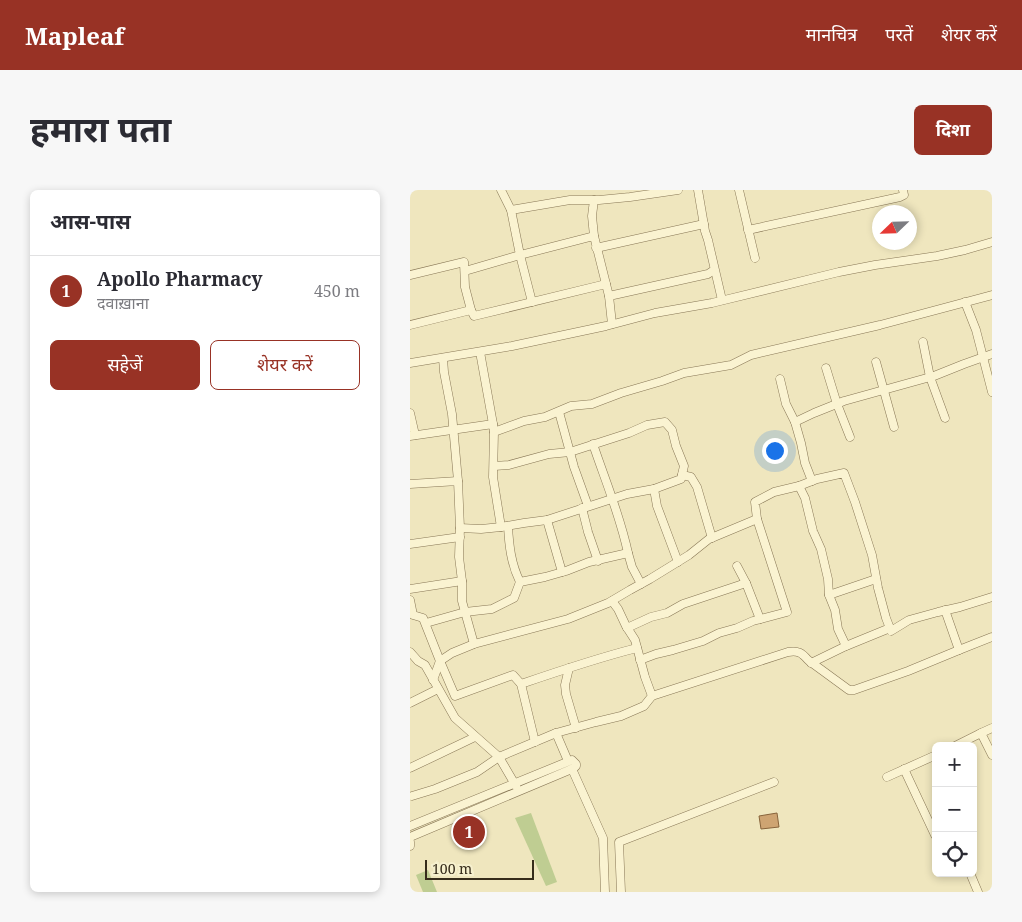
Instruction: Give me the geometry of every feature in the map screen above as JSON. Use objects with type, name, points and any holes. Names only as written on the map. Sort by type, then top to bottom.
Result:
[{"type":"street","points":[[501,190],[511,210],[532,302]]},
{"type":"street","points":[[511,210],[570,200],[630,198],[678,190]]},
{"type":"street","points":[[698,190],[705,231],[722,300]]},
{"type":"street","points":[[739,190],[755,258]]},
{"type":"street","points":[[748,230],[900,197],[904,195],[903,190]]},
{"type":"street","points":[[594,200],[592,216],[594,236],[606,284],[612,324]]},
{"type":"street","points":[[596,248],[704,224]]},
{"type":"street","points":[[465,271],[594,236]]},
{"type":"street","points":[[410,363],[512,346],[839,272],[937,256],[992,242]]},
{"type":"street","points":[[410,275],[464,262],[465,286],[474,316],[606,284]]},
{"type":"street","points":[[608,296],[708,274],[714,270]]},
{"type":"street","points":[[410,413],[413,435],[494,428],[545,417],[571,406],[592,404],[621,393],[662,382],[684,373],[731,365],[751,355],[858,330],[992,295]]},
{"type":"street","points":[[965,302],[976,330],[992,392]]},
{"type":"street","points":[[410,325],[471,310]]},
{"type":"street","points":[[924,342],[930,377],[945,418]]},
{"type":"street","points":[[426,623],[465,612],[492,609],[514,598],[520,582],[504,527],[493,476],[494,428],[480,352]]},
{"type":"street","points":[[795,422],[837,404],[930,377],[992,354]]},
{"type":"street","points":[[443,358],[454,430],[458,481],[459,557],[462,601],[474,644]]},
{"type":"street","points":[[876,362],[894,427]]},
{"type":"street","points":[[826,368],[850,437]]},
{"type":"street","points":[[780,379],[786,404],[802,443],[805,463],[812,481]]},
{"type":"street","points":[[559,412],[585,507],[588,532],[598,560]]},
{"type":"street","points":[[460,528],[504,527],[546,520],[628,494],[654,489],[680,479],[684,466],[672,430],[666,422],[647,425],[570,452],[549,454],[509,465],[494,466]]},
{"type":"street","points":[[593,444],[624,532],[632,567],[641,584]]},
{"type":"street","points":[[640,660],[787,612],[757,519],[755,502],[774,492],[844,473],[872,555],[876,579],[891,632],[909,620],[992,597]]},
{"type":"street","points":[[682,475],[691,477],[697,488],[712,538]]},
{"type":"street","points":[[410,484],[458,481]]},
{"type":"street","points":[[800,486],[813,531],[821,549],[838,628],[846,646]]},
{"type":"street","points":[[654,489],[657,506],[678,562]]},
{"type":"street","points":[[433,680],[440,661],[452,654],[474,644],[568,619],[612,601],[689,556],[712,538],[757,519]]},
{"type":"street","points":[[546,520],[562,572]]},
{"type":"street","points":[[410,544],[460,537]]},
{"type":"street","points":[[520,582],[628,553]]},
{"type":"street","points":[[737,566],[746,583],[760,620]]},
{"type":"street","points":[[830,595],[876,579]]},
{"type":"street","points":[[410,589],[462,580]]},
{"type":"street","points":[[627,628],[683,604],[746,583]]},
{"type":"street","points":[[410,600],[413,615],[423,618],[426,623],[454,696]]},
{"type":"street","points":[[612,601],[635,640],[652,696]]},
{"type":"street","points":[[945,610],[959,650]]},
{"type":"street","points":[[811,663],[890,628]]},
{"type":"street","points":[[412,796],[477,772],[499,757],[556,733],[621,716],[644,706],[652,696],[788,652],[796,650],[803,654],[811,663],[849,690],[854,690],[908,671],[992,637]]},
{"type":"street","points":[[521,684],[637,648]]},
{"type":"street","points":[[410,652],[424,665],[455,718],[499,757],[519,792]]},
{"type":"street","points":[[569,668],[565,685],[566,694],[576,728]]},
{"type":"street","points":[[448,706],[454,696],[513,675],[521,684],[535,742]]},
{"type":"street","points":[[410,703],[438,689]]},
{"type":"street","points":[[963,742],[992,728]]},
{"type":"street","points":[[556,733],[603,838],[605,892]]},
{"type":"street","points":[[981,733],[992,755]]},
{"type":"street","points":[[410,768],[475,737]]},
{"type":"street","points":[[887,777],[932,756]]},
{"type":"street","points":[[410,826],[515,783],[570,765]]},
{"type":"street","points":[[410,837],[519,792],[557,774],[570,765]]},
{"type":"street","points":[[904,769],[933,832]]},
{"type":"street","points":[[620,892],[619,842],[774,782]]},
{"type":"street","points":[[972,877],[978,892]]},
{"type":"green space","points":[[531,813],[557,882],[546,886],[515,818]]},
{"type":"green space","points":[[428,870],[437,892],[423,892],[416,875]]},
{"type":"building","points":[[777,813],[779,827],[761,829],[759,816]]},
{"type":"place","name":"Apollo Pharmacy","points":[[469,832]]}]
